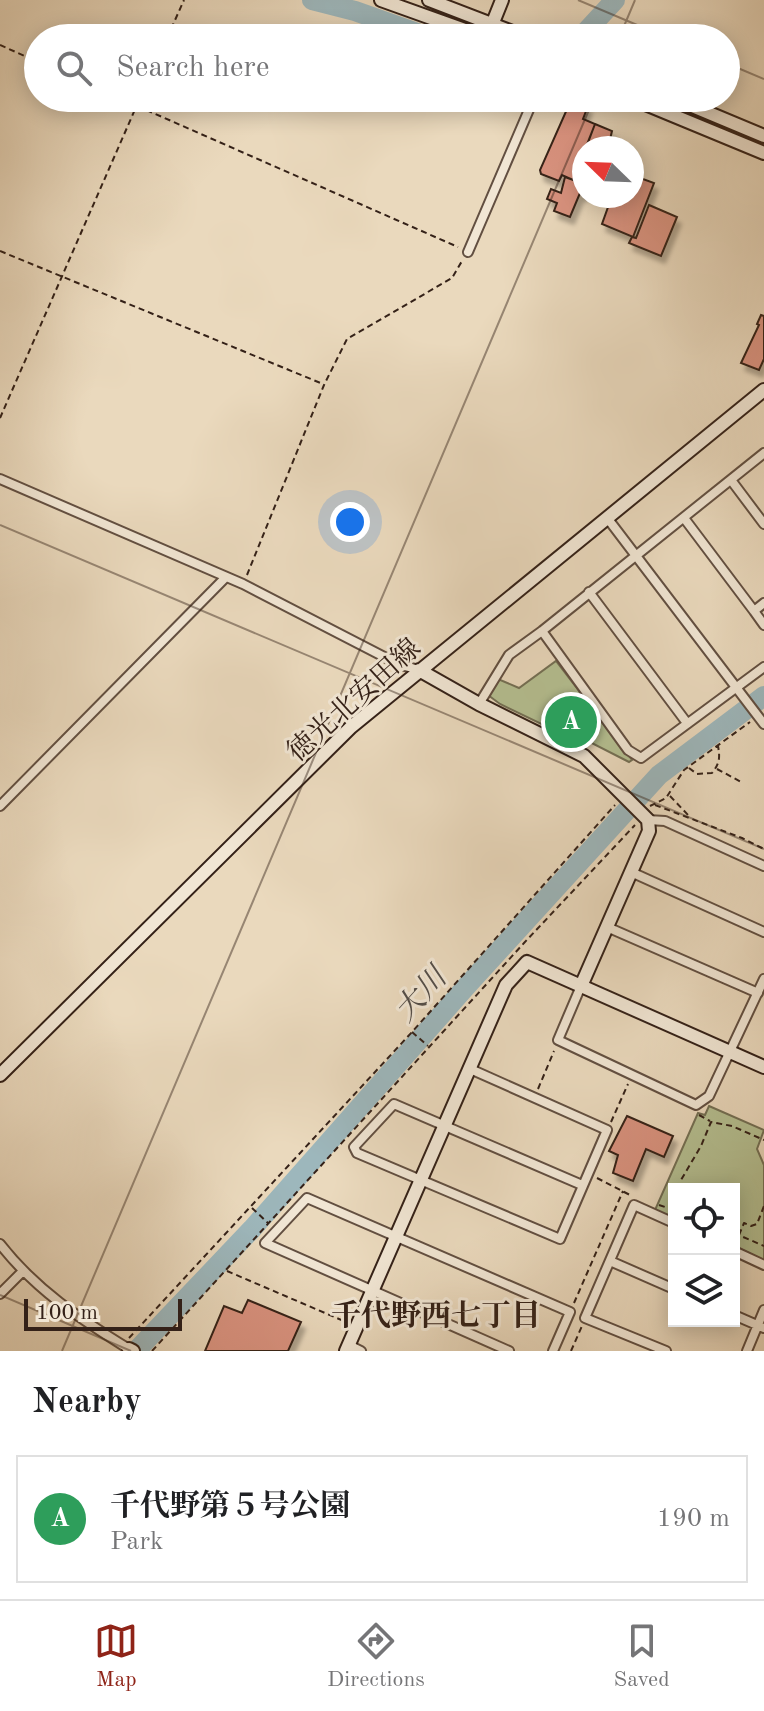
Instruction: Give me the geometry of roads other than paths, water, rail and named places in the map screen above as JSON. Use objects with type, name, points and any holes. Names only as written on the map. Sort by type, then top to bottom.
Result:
[{"type":"street","points":[[381,0],[448,24]]},
{"type":"street","points":[[429,0],[492,24],[502,0]]},
{"type":"street","points":[[468,252],[528,112]]},
{"type":"street","points":[[665,112],[764,153]]},
{"type":"street","points":[[707,112],[764,136]]},
{"type":"street","name":"徳光北安田線","points":[[0,1075],[351,727],[764,390]]},
{"type":"street","points":[[479,704],[509,655],[764,453]]},
{"type":"street","points":[[0,479],[243,584],[398,664],[419,670],[479,704],[584,756],[626,797],[644,816],[649,831],[558,1040],[696,1105],[709,1096],[764,979]]},
{"type":"street","points":[[731,480],[764,524]]},
{"type":"street","points":[[684,518],[764,625]]},
{"type":"street","points":[[608,519],[764,724]]},
{"type":"street","points":[[0,806],[225,578]]},
{"type":"street","points":[[589,592],[687,723]]},
{"type":"street","points":[[754,611],[764,603]]},
{"type":"street","points":[[542,631],[628,750],[641,758],[738,690],[764,667]]},
{"type":"street","points":[[644,816],[665,821],[764,866]]},
{"type":"street","points":[[631,872],[764,932]]},
{"type":"street","points":[[607,927],[758,993]]},
{"type":"street","points":[[361,1351],[347,1348],[506,985],[527,962],[764,1067]]},
{"type":"street","points":[[468,1068],[607,1130],[560,1239],[357,1153],[354,1147],[394,1104],[582,1185]]},
{"type":"street","points":[[509,1351],[265,1243],[307,1198],[570,1312],[553,1351]]},
{"type":"street","points":[[666,1351],[585,1318],[634,1205],[668,1220]]},
{"type":"street","points":[[0,1244],[44,1291],[88,1324],[128,1348]]},
{"type":"street","points":[[740,1254],[764,1265]]},
{"type":"street","points":[[610,1261],[668,1286]]},
{"type":"street","points":[[0,1294],[23,1271]]},
{"type":"street","points":[[747,1351],[761,1326],[764,1310]]},
{"type":"street","points":[[740,1317],[761,1326]]},
{"type":"waterway","points":[[312,0],[392,24]]},
{"type":"waterway","points":[[593,24],[615,0]]},
{"type":"waterway","name":"大川","points":[[136,1351],[252,1229],[659,775],[764,696]]},
{"type":"place","name":"千代野第５号公園","points":[[571,722]]},
{"type":"district","name":"千代野西七丁目","points":[[436,1315]]}]
